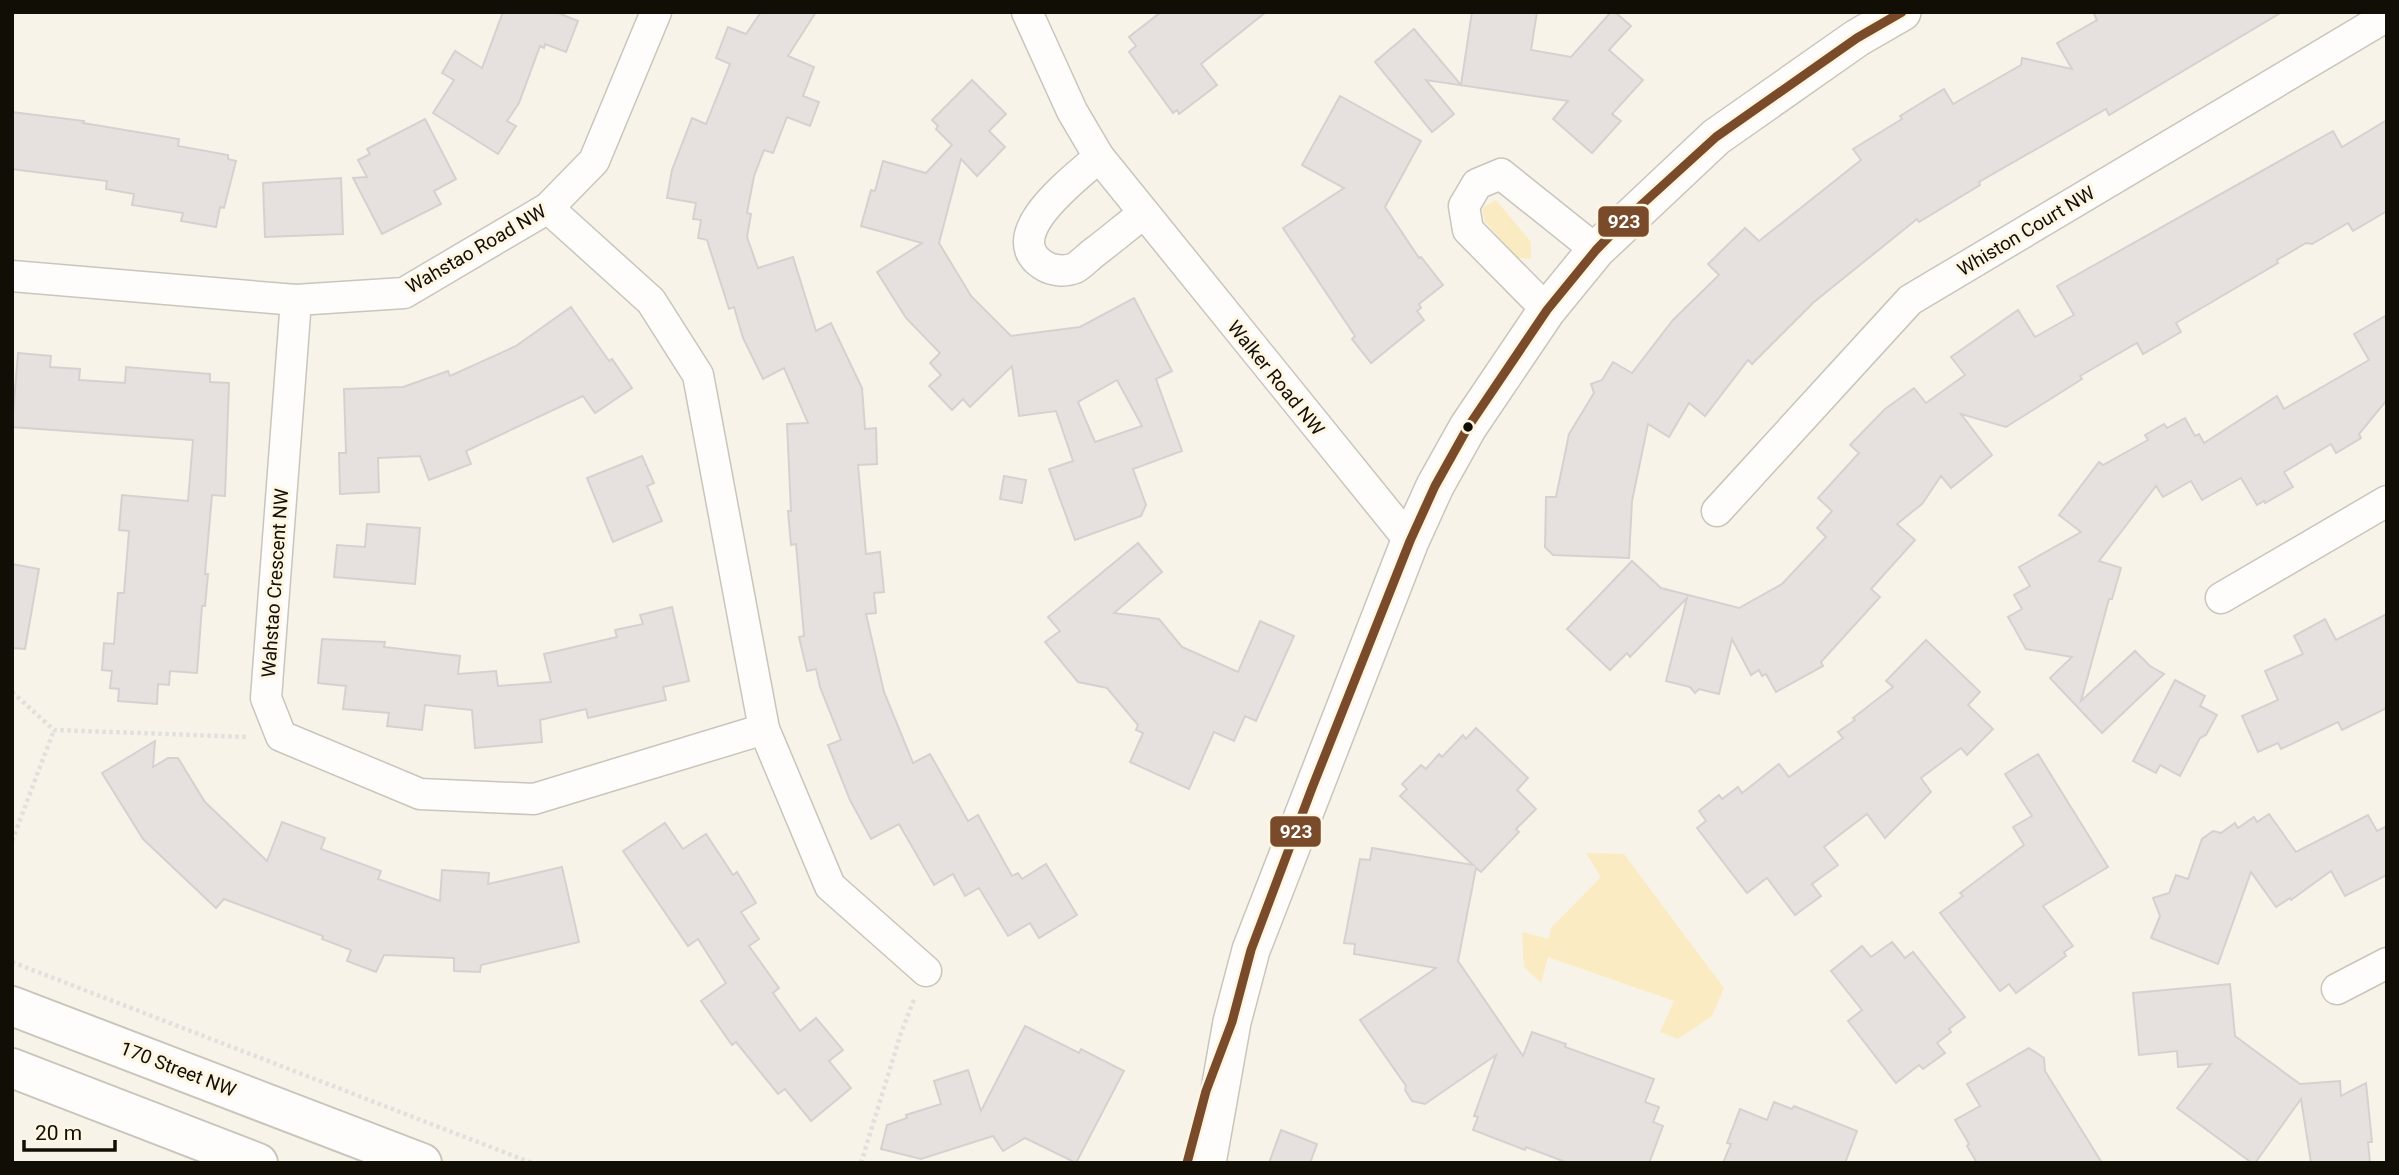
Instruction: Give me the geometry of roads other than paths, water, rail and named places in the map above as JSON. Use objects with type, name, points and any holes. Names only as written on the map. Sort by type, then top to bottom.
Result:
[{"type":"main road","name":"170 Street NW","points":[[12,1006],[422,1163]]},
{"type":"main road","points":[[12,1068],[258,1163]]},
{"type":"street","name":"Wahstao Road NW","points":[[12,276],[296,300],[404,293],[548,208],[594,161],[656,12]]},
{"type":"street","name":"Walker Road NW","points":[[1027,12],[1072,111],[1099,157],[1409,541]]},
{"type":"street","points":[[1207,1163],[1232,1022],[1251,950],[1409,541],[1435,486],[1468,427],[1547,310],[1596,250],[1716,137],[1857,38],[1902,12]]},
{"type":"street","name":"Whiston Court NW","points":[[1717,511],[1910,300],[2387,16]]},
{"type":"street","points":[[1099,157],[1039,214],[1031,228],[1029,241],[1033,256],[1044,266],[1059,271],[1074,268],[1143,214]]},
{"type":"street","points":[[1547,310],[1468,230],[1464,206],[1477,184],[1501,174],[1596,250]]},
{"type":"street","points":[[548,208],[652,301],[698,375],[764,729],[831,886],[926,971]]},
{"type":"street","name":"Wahstao Crescent NW","points":[[296,300],[266,698],[281,736],[420,794],[534,799],[764,729]]},
{"type":"street","points":[[2221,598],[2387,501]]},
{"type":"street","points":[[2337,989],[2387,963]]},
{"type":"street","points":[[1187,1163],[1206,1091],[1232,1022]]}]
